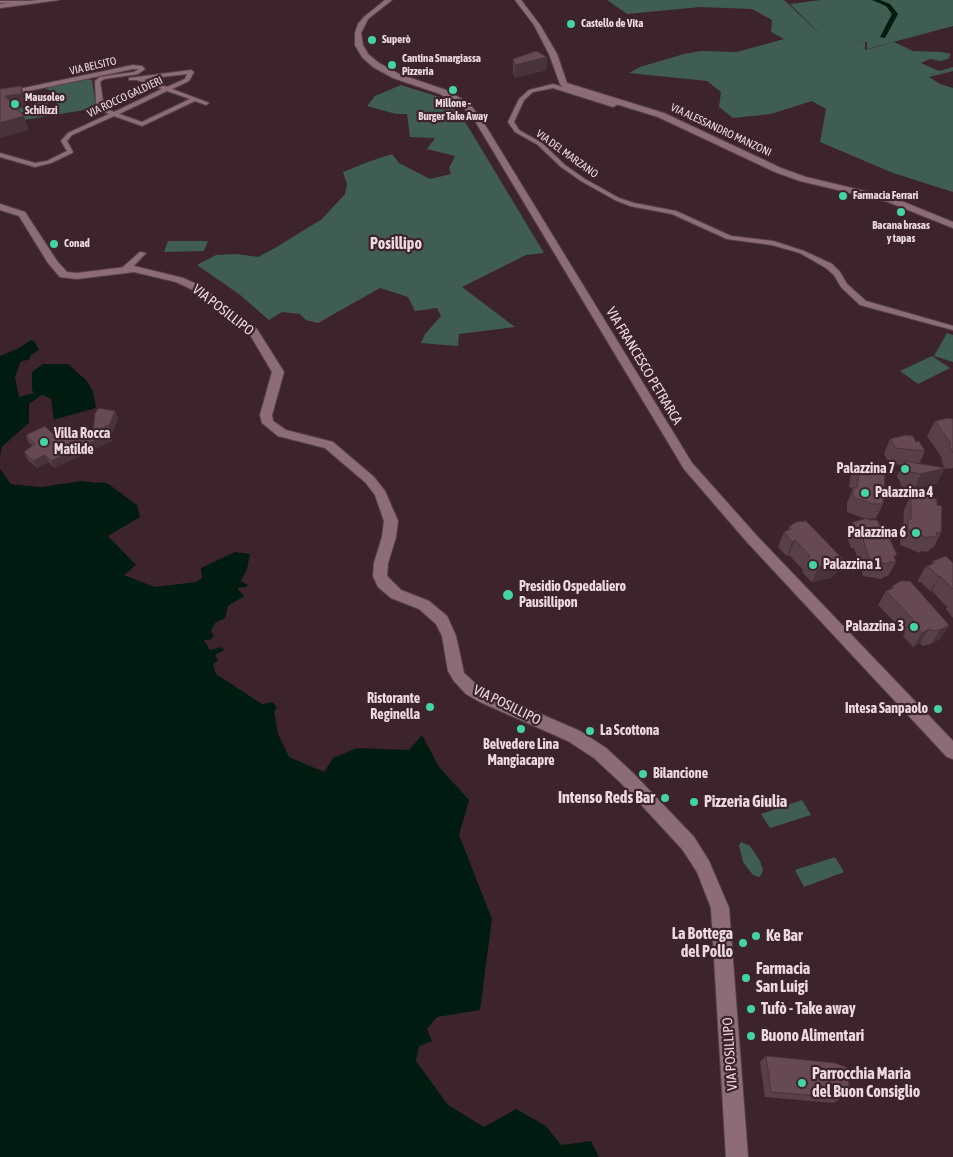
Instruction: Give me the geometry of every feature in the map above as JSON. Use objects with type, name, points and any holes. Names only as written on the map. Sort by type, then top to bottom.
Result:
[{"type":"street","points":[[0,6],[56,0]]},
{"type":"street","name":"VIA FRANCESCO PETRARCA","points":[[388,0],[361,24],[358,33],[359,45],[365,55],[376,65],[391,74],[443,92],[466,105],[478,120],[688,466],[752,539],[953,752]]},
{"type":"street","points":[[0,2],[33,3]]},
{"type":"street","name":"VIA ALESSANDRO MANZONI","points":[[521,2],[538,25],[553,54],[564,84],[661,115],[786,173],[803,179],[890,200],[953,225]]},
{"type":"street","name":"VIA BELSITO","points":[[0,95],[133,67],[140,67],[142,69],[136,72],[102,78],[97,82]]},
{"type":"street","name":"VIA ROCCO GALDIERI","points":[[0,155],[31,164],[44,164],[70,152],[64,142],[70,134],[189,79],[191,72],[135,78]]},
{"type":"street","points":[[195,99],[142,124],[103,110],[100,106],[97,82],[135,78],[167,89],[195,99],[206,103]]},
{"type":"street","name":"VIA DEL MARZANO","points":[[619,102],[612,105],[553,86],[531,91],[522,99],[511,122],[517,131],[540,144],[563,166],[583,180],[617,199],[632,205],[674,212],[728,238],[773,243],[802,252],[829,266],[844,285],[862,302],[953,328]]},
{"type":"street","name":"VIA POSILLIPO","points":[[0,207],[22,214],[53,263],[64,275],[77,276],[134,269],[187,282],[253,331],[278,372],[266,415],[268,423],[282,433],[329,445],[336,449],[370,480],[381,494],[391,521],[389,537],[381,563],[380,576],[383,583],[396,594],[424,605],[442,620],[448,636],[455,672],[459,677],[471,689],[574,736],[600,753],[627,778],[688,844],[703,867],[720,908],[737,1157]]},
{"type":"street","points":[[126,269],[142,253]]},
{"type":"shaded area","points":[[607,0],[784,0],[823,37],[790,4],[821,0],[953,0],[953,26],[867,49],[867,42],[845,39],[865,42],[865,50],[894,42],[913,51],[951,54],[948,59],[941,61],[930,59],[921,63],[939,71],[953,67],[953,71],[929,77],[940,84],[953,88],[953,192],[893,173],[820,142],[826,109],[812,101],[771,114],[733,118],[719,107],[721,92],[707,81],[629,73],[640,67],[684,54],[701,51],[737,52],[784,39],[771,32],[772,20],[752,9],[700,7],[627,14]]},
{"type":"shaded area","points":[[87,79],[92,80],[96,108],[0,124],[0,119],[45,112],[55,106],[58,101],[55,92],[44,88]]},
{"type":"shaded area","points":[[401,85],[439,97],[451,103],[458,110],[544,253],[526,255],[462,287],[515,327],[459,334],[458,346],[421,343],[425,334],[441,316],[437,308],[415,311],[408,297],[380,288],[318,323],[306,320],[300,314],[282,312],[269,320],[239,294],[197,265],[216,255],[237,254],[258,257],[275,248],[322,219],[345,194],[347,184],[343,172],[368,162],[392,154],[399,163],[430,179],[451,174],[449,168],[455,156],[427,149],[435,138],[410,137],[407,114],[396,114],[367,106],[375,96]]},
{"type":"shaded area","points":[[40,93],[50,95],[53,99],[36,111],[15,113],[0,110],[27,107],[35,104],[33,98],[0,99]]},
{"type":"shaded area","points":[[168,241],[208,241],[204,251],[164,252]]},
{"type":"shaded area","points":[[947,333],[953,335],[953,362],[934,356]]},
{"type":"shaded area","points":[[31,340],[35,342],[39,350],[31,355],[29,360],[21,361],[15,377],[19,397],[34,393],[32,390],[32,372],[43,364],[68,364],[87,381],[93,392],[96,408],[53,420],[51,399],[42,395],[29,404],[29,423],[2,447],[0,456],[0,356],[19,348]]},
{"type":"shaded area","points":[[932,356],[950,368],[918,384],[900,371]]},
{"type":"shaded area","points":[[0,469],[11,484],[40,487],[81,481],[107,483],[137,505],[140,517],[108,536],[136,565],[124,575],[155,587],[196,582],[202,578],[201,568],[235,552],[250,554],[247,569],[241,581],[248,585],[237,588],[244,596],[228,606],[225,618],[215,623],[211,631],[214,636],[210,640],[204,640],[210,650],[222,647],[224,650],[215,655],[218,660],[213,664],[216,674],[262,704],[273,702],[277,708],[274,711],[278,734],[289,757],[324,772],[333,758],[357,748],[409,750],[422,735],[439,767],[469,800],[459,835],[492,919],[480,1010],[437,1017],[427,1029],[432,1041],[419,1046],[416,1061],[448,1105],[484,1127],[516,1109],[546,1126],[561,1145],[591,1141],[599,1157],[0,1157]]},
{"type":"shaded area","points":[[802,800],[811,815],[770,828],[761,814]]},
{"type":"shaded area","points":[[741,842],[750,846],[760,861],[763,870],[759,877],[753,875],[743,862],[739,845]]},
{"type":"shaded area","points":[[835,857],[844,872],[804,887],[795,870]]},
{"type":"pier","points":[[42,395],[51,399],[54,422],[51,420],[49,400],[43,398],[31,405],[31,424],[4,449],[0,459],[2,447],[29,423],[29,404]]},
{"type":"pier","points":[[0,467],[13,481],[40,485],[81,479],[99,480],[97,483],[81,481],[40,487],[11,484]]},
{"type":"building","points":[[536,51],[547,57],[515,65],[513,59]]},
{"type":"building","points":[[21,86],[22,94],[5,96],[24,116],[0,123],[0,89]]},
{"type":"building","points":[[99,408],[115,411],[109,426],[105,426],[104,432],[109,432],[109,434],[51,461],[45,455],[33,461],[24,452],[35,444],[26,435],[45,426],[57,438],[65,434],[69,437],[93,434],[95,413]]},
{"type":"building","points":[[948,418],[953,419],[953,453],[949,445],[951,444],[935,421]]},
{"type":"building","points":[[906,435],[913,436],[916,442],[919,441],[925,451],[896,448],[890,439]]},
{"type":"building","points":[[904,461],[945,468],[921,474],[910,472]]},
{"type":"building","points":[[856,463],[875,467],[876,472],[885,474],[883,504],[873,504],[853,497],[853,488],[857,488],[859,473],[855,472]]},
{"type":"building","points":[[911,495],[922,495],[937,499],[937,505],[942,506],[941,533],[936,532],[937,537],[928,538],[908,530],[908,520],[911,519]]},
{"type":"building","points":[[868,518],[869,520],[877,520],[880,526],[884,526],[897,555],[894,556],[896,562],[889,562],[889,564],[870,561],[861,533],[858,533],[853,522]]},
{"type":"building","points":[[806,521],[843,559],[837,563],[818,567],[795,540],[792,542],[784,532],[791,529],[789,527],[796,522]]},
{"type":"building","points":[[946,556],[953,563],[953,589],[930,568],[925,567],[935,563],[933,561]]},
{"type":"building","points":[[901,581],[910,581],[949,625],[940,630],[932,631],[929,629],[922,633],[912,621],[913,619],[886,591],[894,588],[892,586]]},
{"type":"building","name":"Parrocchia Maria del Buon Consiglio","points":[[766,1056],[835,1063],[848,1068],[849,1088],[842,1090],[842,1098],[771,1092]]},
{"type":"waterway","points":[[875,0],[888,5],[895,14],[883,37]]},
{"type":"place","name":"Castello de Vita","points":[[571,24]]},
{"type":"place","name":"Superò","points":[[372,40]]},
{"type":"place","name":"Cantina Smargiassa Pizzeria","points":[[392,65]]},
{"type":"place","name":"Millone - Burger Take Away","points":[[453,90]]},
{"type":"place","name":"Mausoleo Schilizzi","points":[[15,104]]},
{"type":"place","name":"Farmacia Ferrari","points":[[843,196]]},
{"type":"place","name":"Bacana brasas y tapas","points":[[901,212]]},
{"type":"place","name":"Conad","points":[[54,244]]},
{"type":"place","name":"Villa Rocca Matilde","points":[[44,442]]},
{"type":"place","name":"Palazzina 7","points":[[905,469]]},
{"type":"place","name":"Palazzina 4","points":[[865,493]]},
{"type":"place","name":"Palazzina 6","points":[[916,533]]},
{"type":"place","name":"Palazzina 1","points":[[813,565]]},
{"type":"place","name":"Presidio Ospedaliero Pausillipon","points":[[508,595]]},
{"type":"place","name":"Palazzina 3","points":[[914,627]]},
{"type":"place","name":"Ristorante Reginella","points":[[430,707]]},
{"type":"place","name":"Intesa Sanpaolo","points":[[938,709]]},
{"type":"place","name":"Belvedere Lina Mangiacapre","points":[[521,729]]},
{"type":"place","name":"La Scottona","points":[[590,731]]},
{"type":"place","name":"Bilancione","points":[[643,774]]},
{"type":"place","name":"Intenso Reds Bar","points":[[665,798]]},
{"type":"place","name":"Pizzeria Giulia","points":[[694,802]]},
{"type":"place","name":"Ke Bar","points":[[756,936]]},
{"type":"place","name":"La Bottega del Pollo","points":[[743,943]]},
{"type":"place","name":"Farmacia San Luigi","points":[[746,978]]},
{"type":"place","name":"Tufò - Take away","points":[[751,1009]]},
{"type":"place","name":"Buono Alimentari","points":[[751,1036]]},
{"type":"place","name":"Parrocchia Maria del Buon Consiglio","points":[[802,1083]]},
{"type":"district","name":"Posillipo","points":[[396,244]]}]
